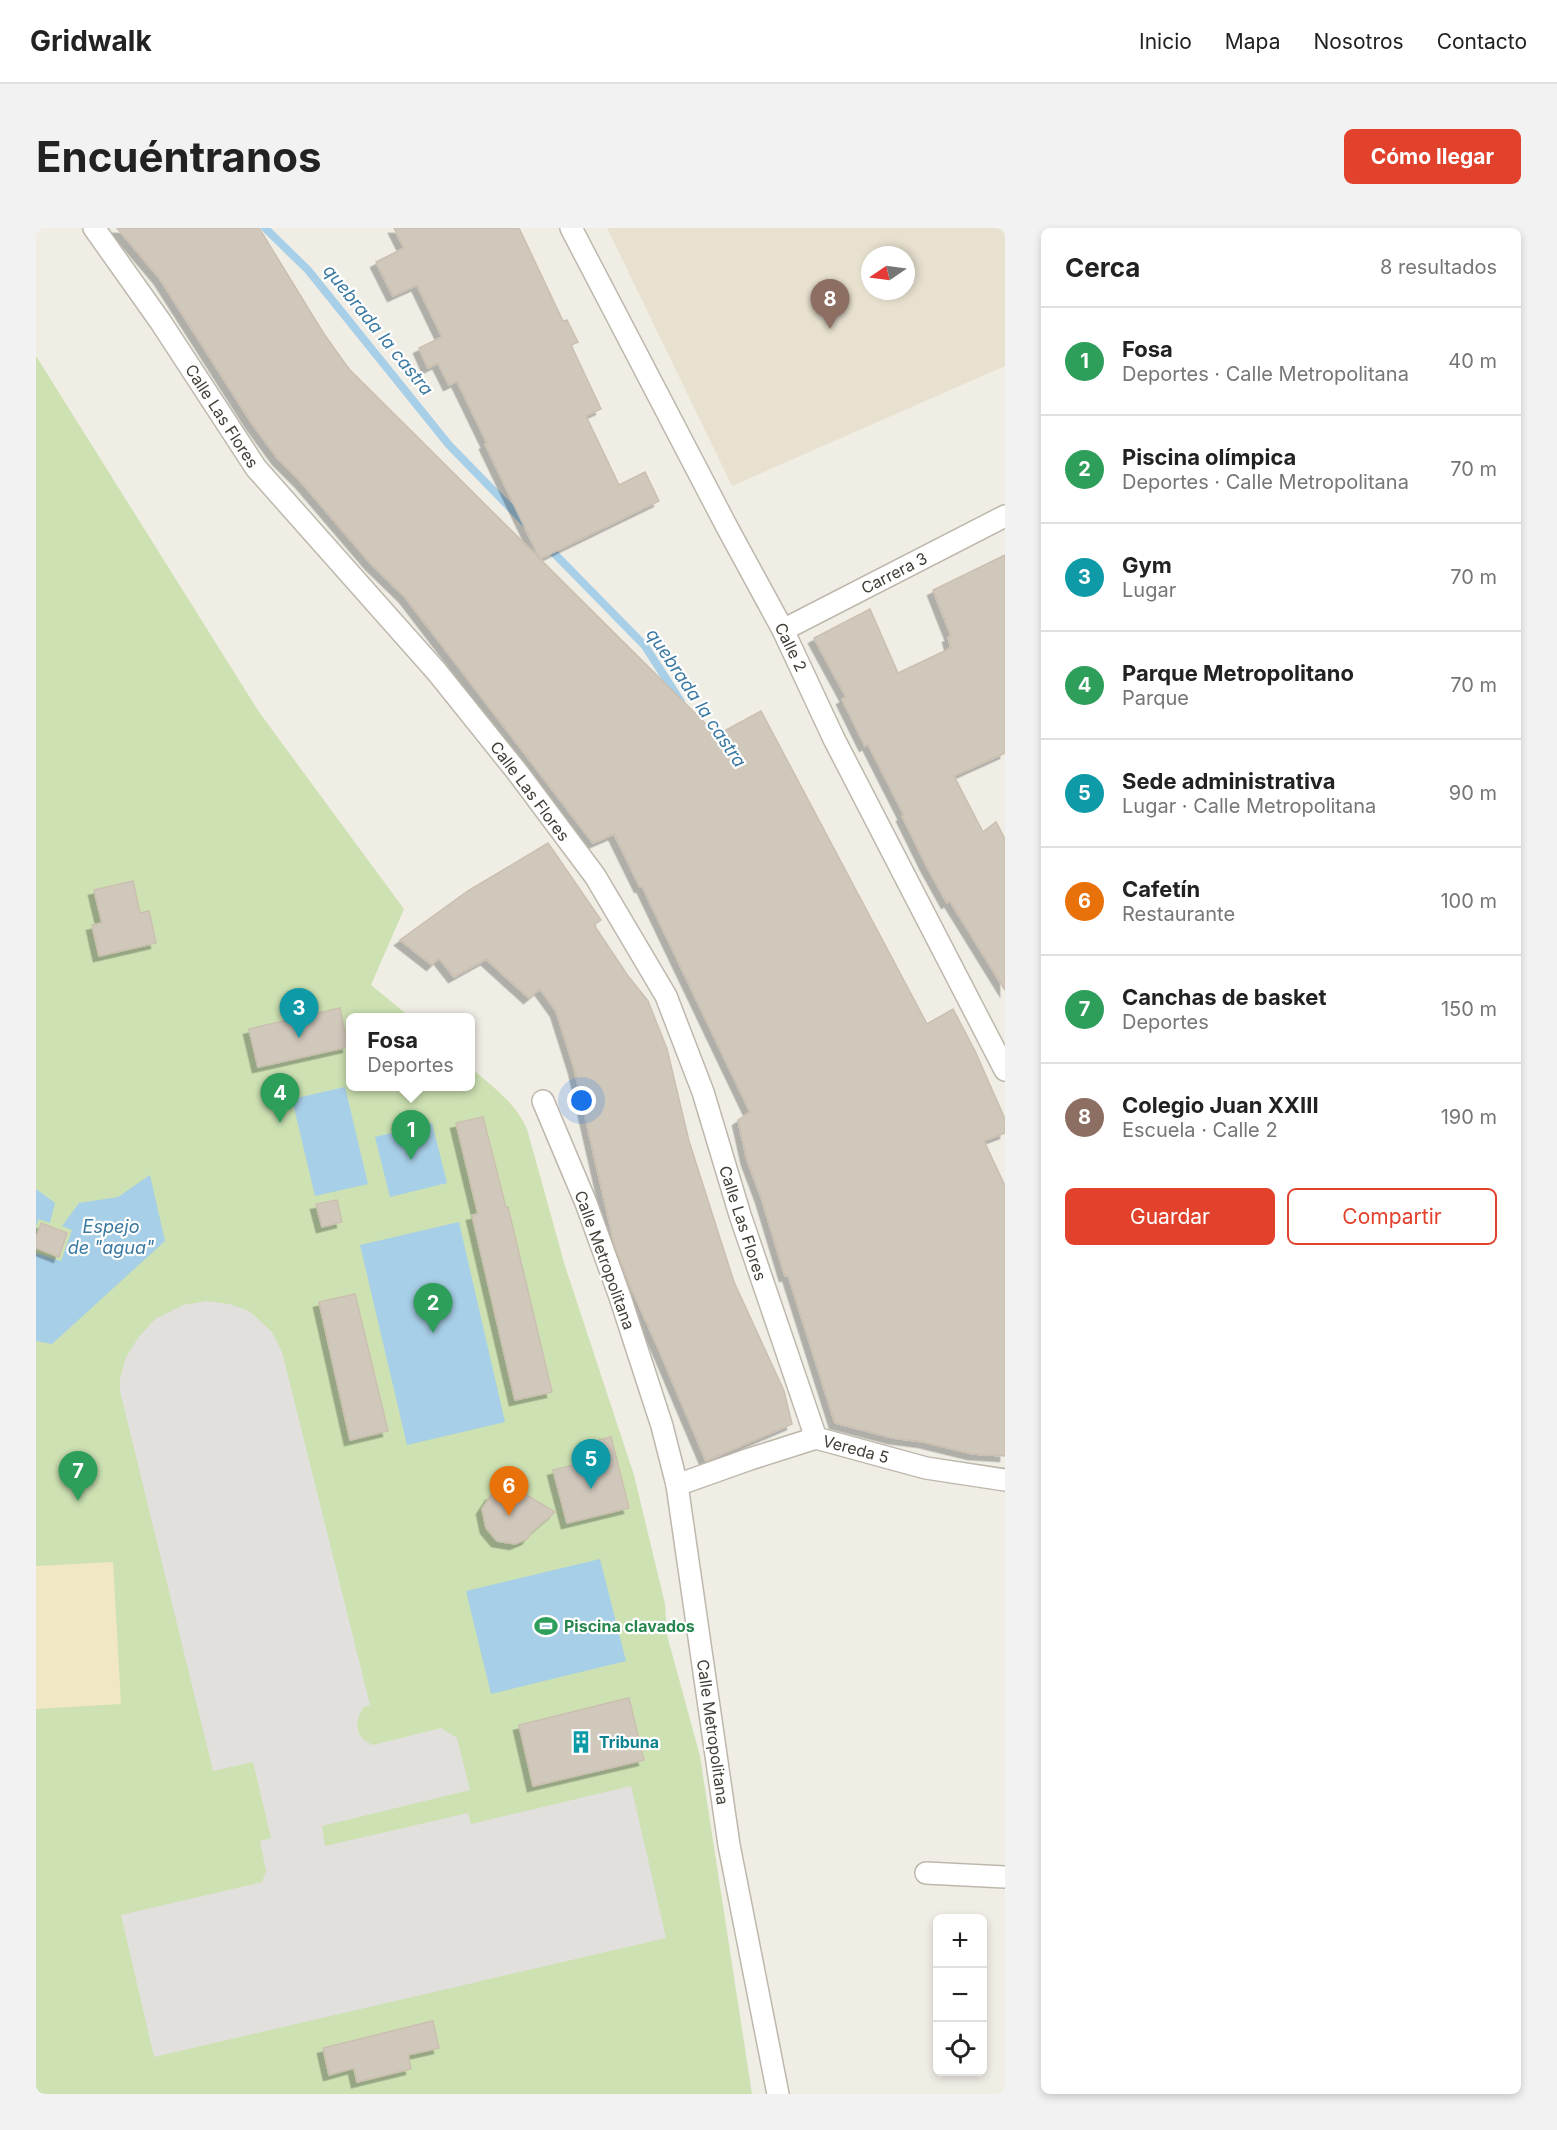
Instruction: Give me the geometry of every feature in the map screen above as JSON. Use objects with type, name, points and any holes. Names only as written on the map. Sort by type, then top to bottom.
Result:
[{"type":"street","name":"Calle Las Flores","points":[[94,228],[160,321],[256,468],[438,672],[595,876],[666,996],[704,1092],[724,1163],[816,1438]]},
{"type":"street","name":"Calle 2","points":[[571,228],[783,630],[834,739],[1005,1070]]},
{"type":"street","name":"Carrera 3","points":[[783,630],[1005,516]]},
{"type":"street","name":"Calle Metropolitana","points":[[543,1101],[586,1203],[620,1297],[662,1426],[678,1485],[729,1845],[778,2094]]},
{"type":"street","name":"Vereda 5","points":[[678,1485],[816,1438],[926,1468],[1005,1480]]},
{"type":"street","points":[[926,1873],[1005,1877]]},
{"type":"shaded area","points":[[607,228],[1005,228],[1005,366],[732,486]]},
{"type":"shaded area","points":[[207,1301],[229,1304],[249,1311],[271,1331],[282,1352],[370,1705],[364,1707],[359,1715],[357,1725],[359,1734],[373,1745],[441,1728],[457,1738],[470,1790],[322,1826],[325,1846],[468,1813],[471,1824],[631,1786],[666,1938],[154,2057],[121,1915],[262,1882],[266,1871],[260,1841],[271,1838],[253,1762],[213,1771],[120,1391],[120,1379],[126,1357],[138,1338],[155,1319],[183,1305]]},
{"type":"green space","points":[[36,356],[259,712],[404,909],[371,985],[405,1013],[346,1013],[346,1091],[475,1091],[475,1072],[510,1103],[527,1129],[565,1266],[634,1475],[665,1604],[667,1635],[700,1756],[752,2094],[36,2094]]},
{"type":"sand","points":[[113,1562],[121,1704],[36,1709],[36,1566]]},
{"type":"water","points":[[345,1087],[368,1184],[315,1196],[292,1099]]},
{"type":"water","points":[[432,1123],[447,1183],[390,1197],[375,1137]]},
{"type":"water","name":"Espejo de \"agua\"","points":[[150,1175],[165,1241],[52,1344],[36,1341],[36,1253],[61,1261],[72,1230],[62,1226],[79,1203],[118,1197]]},
{"type":"water","name":"Espejo de \"agua\"","points":[[36,1189],[55,1203],[50,1223],[39,1219],[36,1226]]},
{"type":"water","points":[[459,1222],[505,1422],[407,1445],[360,1245]]},
{"type":"water","name":"Piscina clavados","points":[[600,1559],[626,1661],[491,1694],[466,1591]]},
{"type":"building","points":[[117,228],[259,228],[324,334],[349,369],[717,735],[761,711],[927,1024],[953,1009],[975,1051],[1005,1119],[1005,1133],[984,1141],[1005,1186],[1005,1456],[973,1454],[924,1442],[893,1438],[835,1423],[788,1275],[785,1276],[747,1160],[738,1120],[750,1112],[642,886],[640,887],[614,834],[593,843],[405,597],[371,564],[301,482],[278,459],[251,422],[160,279]]},
{"type":"building","points":[[394,228],[519,228],[563,321],[567,320],[578,342],[571,345],[601,409],[586,416],[619,485],[645,472],[659,501],[540,559],[457,381],[449,385],[438,363],[428,368],[419,348],[442,337],[417,285],[393,296],[376,262],[404,248]]},
{"type":"building","points":[[1005,555],[1005,753],[954,776],[983,832],[996,822],[1005,839],[1005,990],[950,901],[947,903],[927,867],[902,816],[904,815],[868,744],[865,746],[842,699],[846,697],[814,638],[870,609],[898,673],[951,648],[948,637],[951,636],[933,590]]},
{"type":"building","points":[[548,843],[601,920],[594,925],[628,976],[648,1001],[667,1049],[689,1141],[734,1282],[784,1391],[792,1424],[706,1461],[615,1247],[574,1068],[556,1011],[540,989],[529,998],[486,959],[454,977],[439,958],[432,965],[400,940],[468,891]]},
{"type":"building","points":[[133,881],[140,913],[149,911],[156,943],[99,956],[92,925],[102,923],[94,890]]},
{"type":"building","points":[[340,1008],[346,1047],[258,1067],[249,1029]]},
{"type":"building","points":[[483,1117],[506,1208],[508,1207],[552,1392],[515,1400],[472,1215],[478,1214],[456,1123]]},
{"type":"building","points":[[337,1200],[342,1222],[322,1227],[316,1204]]},
{"type":"building","points":[[41,1223],[67,1233],[59,1257],[36,1248]]},
{"type":"building","points":[[355,1294],[388,1431],[350,1440],[319,1302]]},
{"type":"building","points":[[611,1437],[629,1508],[567,1523],[553,1470],[585,1462],[581,1445]]},
{"type":"building","points":[[506,1488],[520,1491],[555,1512],[527,1539],[515,1544],[497,1541],[486,1528],[482,1509],[491,1495]]},
{"type":"building","name":"Tribuna","points":[[629,1698],[644,1760],[533,1786],[519,1725]]},
{"type":"building","points":[[433,2021],[439,2048],[408,2055],[411,2069],[357,2082],[354,2068],[329,2075],[323,2048]]},
{"type":"waterway","name":"quebrada la castra","points":[[265,228],[308,270],[449,445],[528,526]]},
{"type":"waterway","name":"quebrada la castra","points":[[545,544],[645,646],[681,702]]},
{"type":"place","name":"Colegio Juan XXIII","points":[[830,329]]},
{"type":"place","name":"Gym","points":[[299,1038]]},
{"type":"place","name":"Parque Metropolitano","points":[[280,1123]]},
{"type":"place","name":"Fosa","points":[[411,1160]]},
{"type":"place","name":"Piscina olímpica","points":[[433,1333]]},
{"type":"place","name":"Sede administrativa","points":[[591,1489]]},
{"type":"place","name":"Canchas de basket","points":[[78,1501]]},
{"type":"place","name":"Cafetín","points":[[509,1516]]},
{"type":"place","name":"Piscina clavados","points":[[546,1626]]},
{"type":"place","name":"Tribuna","points":[[581,1742]]}]
